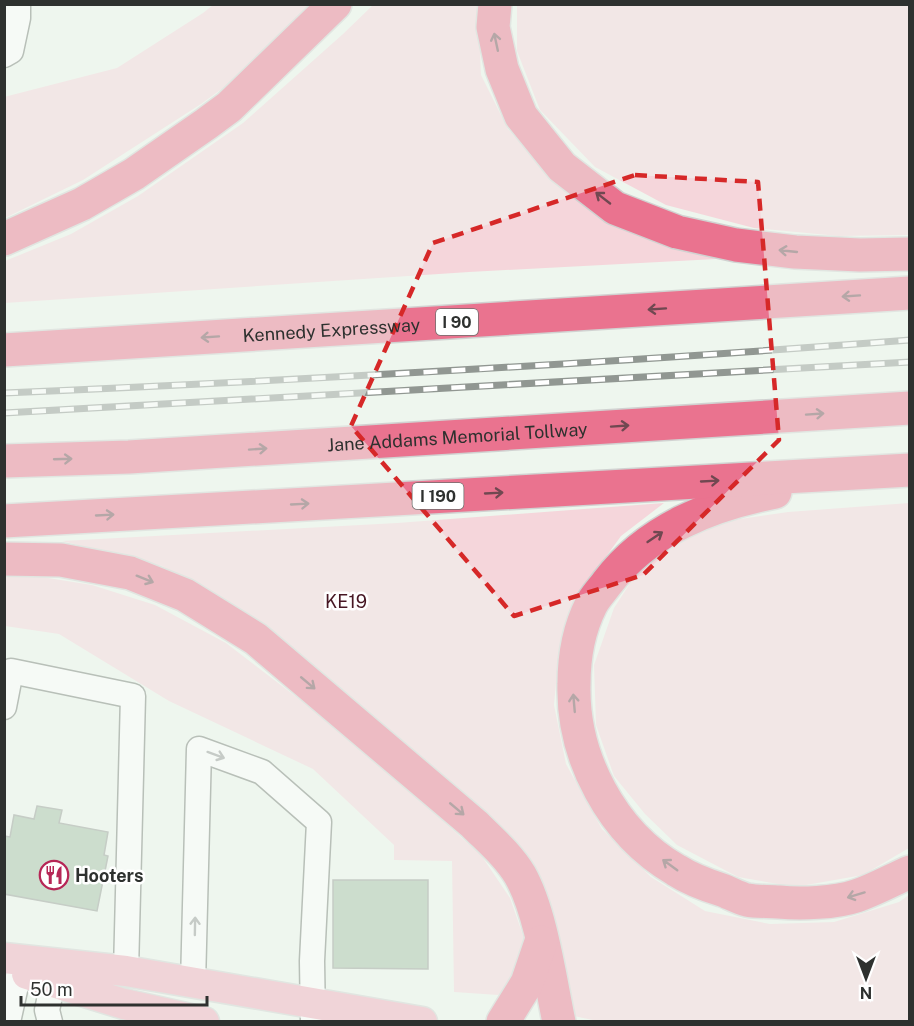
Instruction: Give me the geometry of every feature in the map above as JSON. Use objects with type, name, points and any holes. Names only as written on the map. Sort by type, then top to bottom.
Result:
[{"type":"highway","points":[[4,239],[81,204],[134,174],[206,124],[230,106],[335,4]]},
{"type":"highway","points":[[495,4],[493,27],[502,69],[521,116],[562,167],[615,208],[677,232],[736,245],[795,252],[860,255],[909,254]]},
{"type":"highway","name":"Kennedy Expressway","points":[[4,350],[909,293]]},
{"type":"highway","name":"Jane Addams Memorial Tollway","points":[[4,461],[129,458],[909,408]]},
{"type":"highway","name":"I 190","points":[[4,521],[909,470]]},
{"type":"highway","points":[[871,472],[766,493],[711,509],[679,522],[650,540],[627,560],[592,604],[579,636],[574,668],[573,700],[580,743],[606,803],[647,848],[675,870],[704,884],[748,900],[800,904],[854,897],[909,872]]},
{"type":"highway","points":[[4,559],[61,560],[130,573],[185,595],[256,639],[474,824],[505,854],[520,876],[532,902],[559,1022]]},
{"type":"highway","points":[[503,1022],[527,983],[541,940]]},
{"type":"main road","points":[[9,966],[126,971],[313,1012],[422,1022]]},
{"type":"main road","points":[[9,966],[124,1004],[204,1022]]},
{"type":"street","points":[[8,53],[18,18],[18,4]]},
{"type":"street","points":[[4,707],[11,671],[133,696],[126,971]]},
{"type":"street","points":[[193,984],[199,749],[262,772],[319,822],[312,961],[313,1012]]},
{"type":"street","points":[[8,1022],[9,966]]},
{"type":"street","points":[[50,1022],[47,1010],[53,982]]},
{"type":"highlighted area","points":[[635,175],[758,182],[779,440],[643,575],[514,616],[351,426],[433,243]]},
{"type":"green space","points":[[213,5],[315,5],[241,75],[201,104],[83,180],[5,218],[4,97],[117,68]]},
{"type":"green space","points":[[373,5],[478,5],[481,75],[508,129],[550,176],[625,229],[716,259],[469,272],[5,303],[5,261],[71,234],[138,196],[243,123]]},
{"type":"green space","points":[[517,5],[909,5],[909,235],[838,236],[754,228],[666,205],[595,167],[540,110],[517,51]]},
{"type":"green space","name":"KE19","points":[[664,503],[621,536],[587,583],[567,618],[559,650],[554,705],[566,764],[602,829],[651,877],[705,911],[770,924],[834,922],[899,902],[909,895],[909,1021],[602,1022],[569,1015],[559,934],[531,861],[475,802],[250,615],[162,566],[62,541],[397,523]]},
{"type":"green space","points":[[909,503],[909,848],[863,875],[795,887],[738,877],[677,845],[645,814],[614,776],[596,725],[594,665],[614,608],[638,571],[665,547],[699,529],[740,519],[788,512]]},
{"type":"green space","points":[[4,575],[42,577],[92,585],[155,605],[226,643],[350,738],[481,855],[510,898],[524,938],[525,963],[517,982],[498,995],[454,992],[452,861],[394,860],[394,845],[313,769],[169,701],[59,634],[5,626]]},
{"type":"building","name":"Hooters","points":[[37,806],[62,810],[59,823],[108,832],[104,855],[108,856],[97,911],[4,894],[4,836],[10,837],[14,815],[34,819]]},
{"type":"building","points":[[333,880],[428,880],[428,969],[333,968]]},
{"type":"railway","points":[[4,393],[457,370],[910,340]]},
{"type":"railway","points":[[4,413],[910,362]]},
{"type":"place","name":"Hooters","points":[[54,875]]}]
